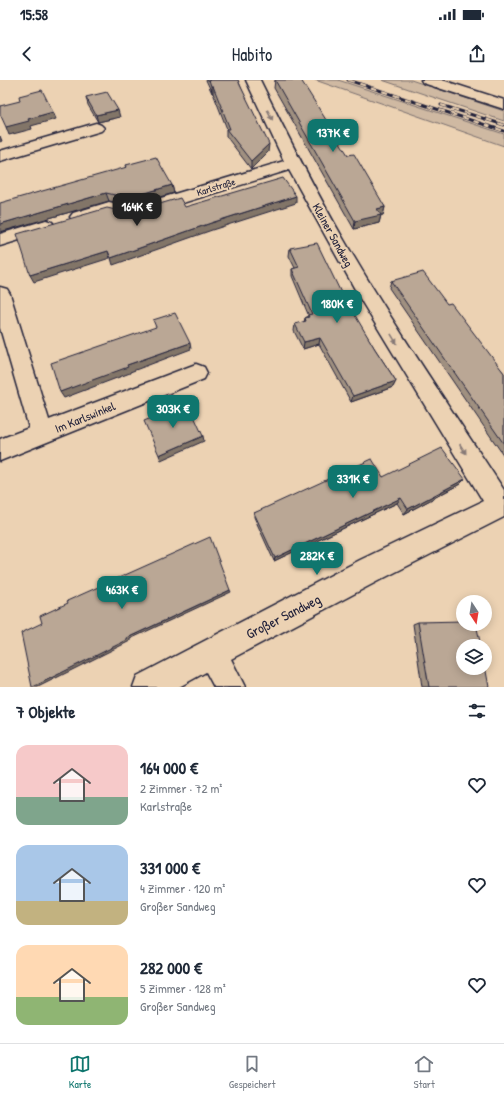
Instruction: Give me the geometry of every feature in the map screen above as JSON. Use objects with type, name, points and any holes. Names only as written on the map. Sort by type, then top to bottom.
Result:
[{"type":"street","name":"Kleiner Sandweg","points":[[253,80],[294,164],[351,267],[390,333],[502,505]]},
{"type":"street","points":[[428,80],[446,82],[504,105]]},
{"type":"street","points":[[0,156],[96,128]]},
{"type":"street","name":"Karlstraße","points":[[0,240],[109,208],[131,213],[294,164]]},
{"type":"street","name":"Im Karlswinkel","points":[[0,294],[42,434]]},
{"type":"street","name":"Im Karlswinkel","points":[[0,450],[196,373]]},
{"type":"street","name":"Großer Sandweg","points":[[148,687],[502,505]]},
{"type":"street","points":[[212,653],[230,687]]},
{"type":"shaded area","points":[[315,80],[338,80],[504,134],[504,146]]},
{"type":"shaded area","points":[[382,80],[411,80],[504,111],[504,121]]},
{"type":"building","points":[[209,80],[238,80],[269,144],[251,161],[226,129],[230,129],[213,86],[211,86]]},
{"type":"building","points":[[275,80],[301,80],[348,155],[354,154],[385,207],[377,209],[381,215],[355,221]]},
{"type":"building","points":[[42,90],[53,112],[28,119],[29,121],[6,127],[0,114],[0,106],[20,101],[19,96]]},
{"type":"building","points":[[107,92],[118,110],[96,115],[86,97]]},
{"type":"building","points":[[156,157],[172,185],[129,198],[106,193],[0,224],[0,203],[127,167],[126,165]]},
{"type":"building","points":[[283,178],[296,196],[211,223],[111,258],[108,251],[30,275],[17,234],[107,208],[129,213],[180,198],[185,207]]},
{"type":"building","points":[[317,243],[345,301],[346,300],[396,381],[353,396],[320,338],[304,342],[295,324],[306,321],[305,318],[312,314],[292,269],[299,267],[290,248]]},
{"type":"building","points":[[423,272],[447,304],[451,303],[504,373],[504,444],[391,281]]},
{"type":"building","points":[[175,313],[190,343],[127,365],[128,367],[60,392],[51,363],[156,327],[153,320]]},
{"type":"building","points":[[188,403],[203,436],[159,455],[144,421]]},
{"type":"building","points":[[442,448],[465,479],[408,509],[401,498],[275,558],[254,513],[372,459],[383,477]]},
{"type":"building","points":[[210,537],[230,590],[127,638],[127,640],[32,687],[21,633],[42,623],[40,616],[68,603],[67,601]]},
{"type":"building","points":[[456,621],[456,631],[478,631],[479,639],[456,639],[456,675],[487,675],[489,687],[429,687],[418,622]]},
{"type":"railway","points":[[348,80],[504,131]]},
{"type":"railway","points":[[441,105],[504,125]]}]
